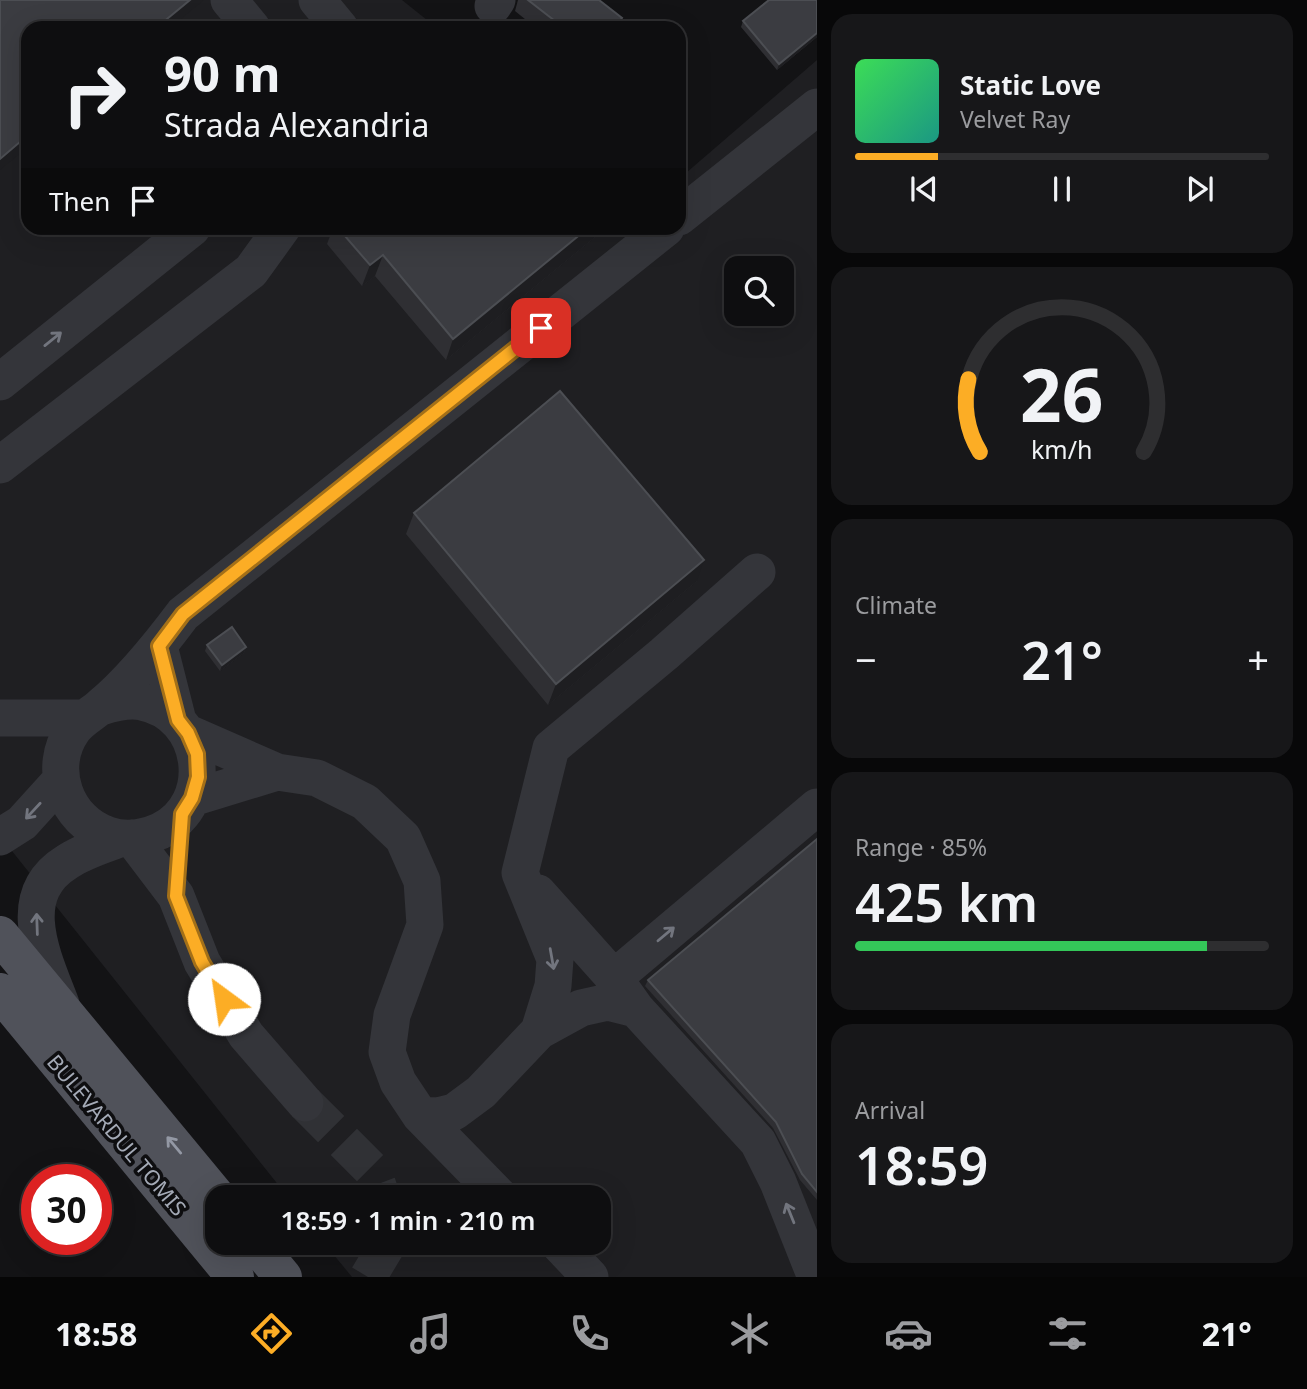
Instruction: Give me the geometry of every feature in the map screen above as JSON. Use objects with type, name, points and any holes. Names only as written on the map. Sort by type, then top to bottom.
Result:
[{"type":"main road","name":"BULEVARDUL TOMIS","points":[[0,935],[207,1185]]},
{"type":"main road","name":"BULEVARDUL TOMIS","points":[[0,992],[259,1263]]},
{"type":"street","points":[[229,0],[246,21]]},
{"type":"street","points":[[317,0],[334,21]]},
{"type":"street","points":[[686,211],[817,107]]},
{"type":"street","points":[[0,382],[183,235]]},
{"type":"street","points":[[0,465],[251,271],[277,235]]},
{"type":"street","points":[[305,1103],[246,1035],[202,962],[176,896],[127,838],[109,835],[87,823],[70,804],[61,773],[64,748],[72,732],[159,646],[183,614],[657,235]]},
{"type":"street","points":[[539,1031],[553,986],[555,959],[520,873],[551,748],[757,572]]},
{"type":"street","points":[[159,646],[183,727],[197,754],[198,777],[187,806],[176,896]]},
{"type":"street","points":[[0,719],[92,712],[121,701],[141,702],[162,708],[183,727],[277,772],[317,778],[365,802],[403,838],[422,881],[425,925],[391,1015],[387,1052],[398,1082],[420,1115],[488,1185]]},
{"type":"street","points":[[0,719],[61,773]]},
{"type":"street","points":[[64,1012],[35,928],[37,903],[45,882],[69,860],[127,838],[150,835],[159,831],[187,806],[277,772]]},
{"type":"street","points":[[0,837],[22,823],[61,773]]},
{"type":"street","points":[[614,978],[817,807]]},
{"type":"street","points":[[520,873],[614,978],[636,1009],[758,1142],[817,1275]]},
{"type":"street","points":[[420,1115],[438,1116],[454,1112],[481,1092],[539,1031],[581,1008],[608,1002],[636,1009]]},
{"type":"street","points":[[569,1255],[590,1277]]},
{"type":"shaded area","points":[[0,0],[402,0],[428,21],[21,21],[21,235],[686,235],[686,173],[817,60],[817,1277],[352,1277],[334,1255],[611,1255],[611,1185],[278,1185],[0,836]]},
{"type":"building","points":[[0,0],[190,0],[164,21],[21,21],[21,141],[0,159]]},
{"type":"building","points":[[528,0],[599,0],[622,18],[620,21],[555,21]]},
{"type":"building","points":[[769,0],[817,0],[817,33],[779,64],[743,21]]},
{"type":"building","points":[[344,235],[579,235],[453,339],[383,255],[370,265]]},
{"type":"building","points":[[560,391],[704,560],[556,684],[414,513]]},
{"type":"building","points":[[232,627],[246,647],[222,665],[207,645]]},
{"type":"building","points":[[817,839],[817,1192],[802,1174],[776,1122],[648,980]]},
{"type":"tunnel","points":[[305,1103],[372,1170],[378,1185]]},
{"type":"tunnel","points":[[368,1277],[381,1255]]},
{"type":"route","points":[[224,999],[202,962],[176,896],[182,814],[192,798],[198,777],[197,754],[188,733],[178,720],[159,646],[183,614],[541,328]]}]
